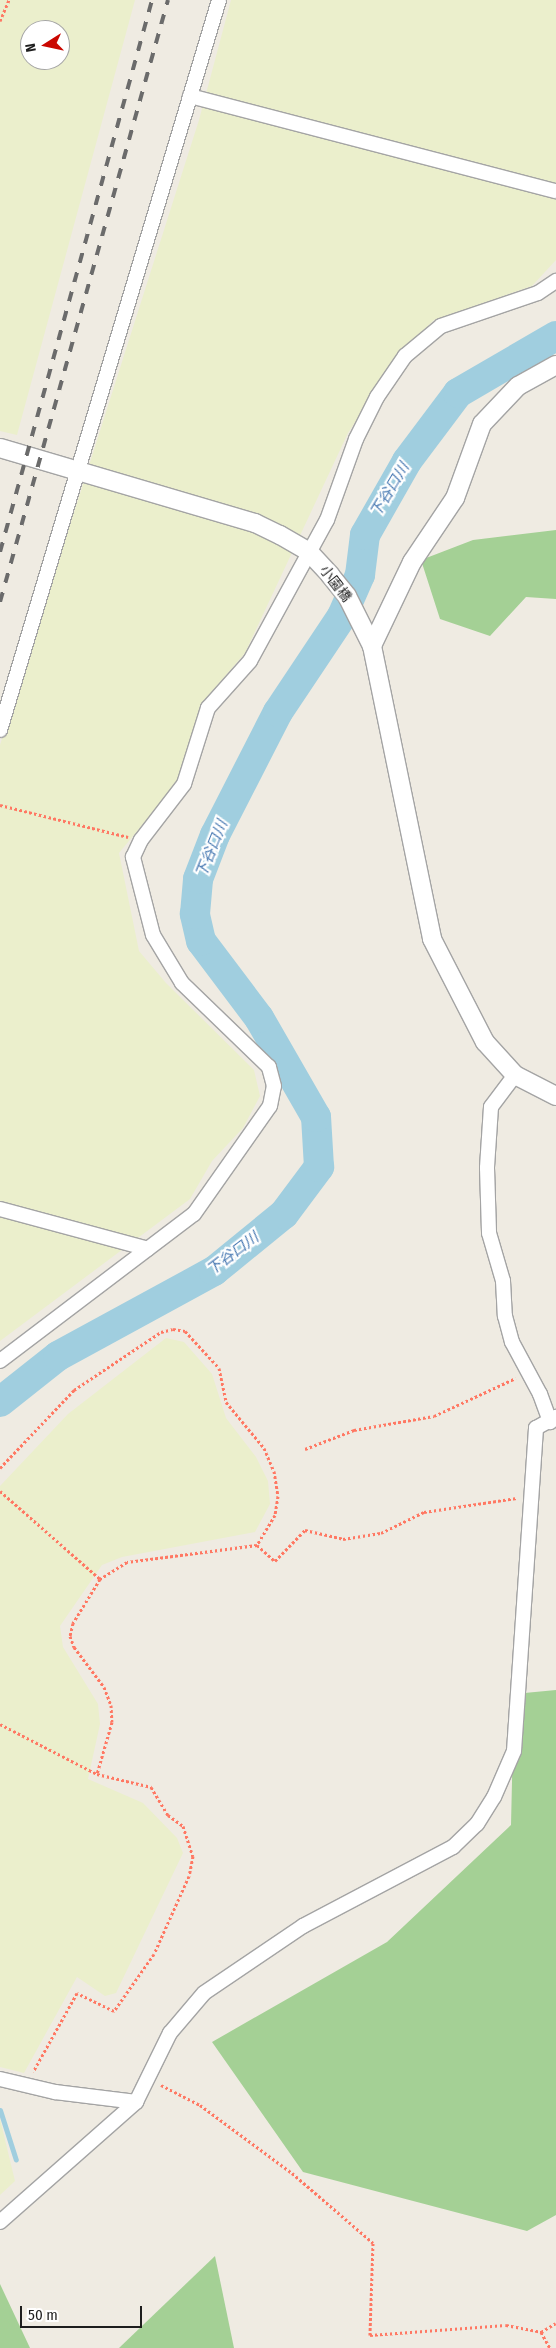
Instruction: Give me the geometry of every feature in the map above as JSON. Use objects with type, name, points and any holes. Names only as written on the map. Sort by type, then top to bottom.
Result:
[{"type":"street","points":[[0,730],[219,0]]},
{"type":"street","points":[[190,96],[556,191]]},
{"type":"street","points":[[0,1361],[194,1214],[270,1106],[274,1086],[269,1067],[182,983],[153,935],[133,857],[141,840],[184,784],[208,708],[250,661],[308,551],[327,520],[356,439],[377,397],[405,356],[441,326],[538,293],[556,281]]},
{"type":"street","points":[[372,646],[412,562],[455,498],[482,424],[518,386],[556,365]]},
{"type":"street","points":[[0,448],[255,523],[308,551]]},
{"type":"street","name":"小園橋","points":[[308,551],[347,596],[372,646],[432,939],[485,1042],[515,1075]]},
{"type":"street","points":[[0,2222],[136,2102],[146,2077],[170,2032],[204,1993],[303,1926],[453,1847],[477,1824],[494,1797],[514,1752],[536,1428],[553,1419],[528,1373],[510,1334],[505,1290],[489,1233],[487,1168],[491,1107],[515,1075],[556,1096]]},
{"type":"street","points":[[0,1209],[148,1249]]},
{"type":"street","points":[[0,2079],[55,2092],[136,2102]]},
{"type":"path","points":[[0,20],[9,0]]},
{"type":"path","points":[[0,805],[141,840]]},
{"type":"path","points":[[0,1468],[74,1390],[161,1332],[184,1331],[218,1368],[226,1402],[264,1448],[274,1471],[278,1496],[275,1515],[257,1545]]},
{"type":"path","points":[[305,1449],[354,1430],[434,1416],[528,1373]]},
{"type":"path","points":[[0,1491],[100,1579]]},
{"type":"path","points":[[97,1774],[112,1722],[111,1705],[70,1636],[74,1623],[100,1579],[127,1562],[257,1545],[275,1561],[305,1530],[343,1539],[381,1533],[424,1512],[531,1495]]},
{"type":"path","points":[[0,1724],[97,1774],[151,1788],[168,1815],[182,1826],[190,1840],[193,1856],[189,1876],[154,1954],[114,2011],[78,1993],[26,2084]]},
{"type":"path","points":[[146,2077],[200,2105],[292,2173],[373,2243],[370,2335],[506,2325],[541,2332],[556,2323]]},
{"type":"path","points":[[541,2332],[550,2348]]},
{"type":"green space","points":[[0,0],[135,0],[17,435],[0,431]]},
{"type":"green space","points":[[231,0],[556,0],[556,260],[532,286],[434,320],[400,353],[348,433],[245,653],[201,704],[188,757],[176,784],[119,853],[139,951],[166,983],[254,1070],[260,1096],[243,1128],[212,1161],[190,1199],[0,1341],[0,745],[199,120]]},
{"type":"green space","points":[[556,530],[556,599],[526,597],[490,636],[440,619],[421,560],[473,540]]},
{"type":"green space","points":[[166,1338],[184,1342],[212,1374],[226,1418],[256,1457],[268,1481],[270,1504],[255,1532],[122,1557],[102,1565],[60,1626],[63,1647],[98,1704],[100,1724],[88,1779],[143,1803],[177,1838],[183,1853],[116,1993],[105,1996],[77,1977],[24,2073],[0,2067],[0,1486],[68,1414]]},
{"type":"green space","points":[[556,1690],[556,2215],[527,2231],[303,2172],[212,2042],[387,1942],[511,1825],[514,1694]]},
{"type":"green space","points":[[0,2119],[15,2181],[0,2195]]},
{"type":"green space","points":[[215,2256],[234,2348],[119,2348]]},
{"type":"green space","points":[[0,2284],[30,2348],[0,2348]]},
{"type":"waterway","name":"下谷口川","points":[[0,1402],[58,1356],[214,1271],[284,1214],[319,1167],[316,1117],[259,1018],[201,941],[195,914],[198,879],[215,835],[278,712],[342,616],[360,575],[365,535],[407,461],[458,393],[556,336]]},
{"type":"waterway","points":[[0,2110],[16,2160]]},
{"type":"railway","points":[[0,552],[152,0]]},
{"type":"railway","points":[[0,602],[168,0]]}]
